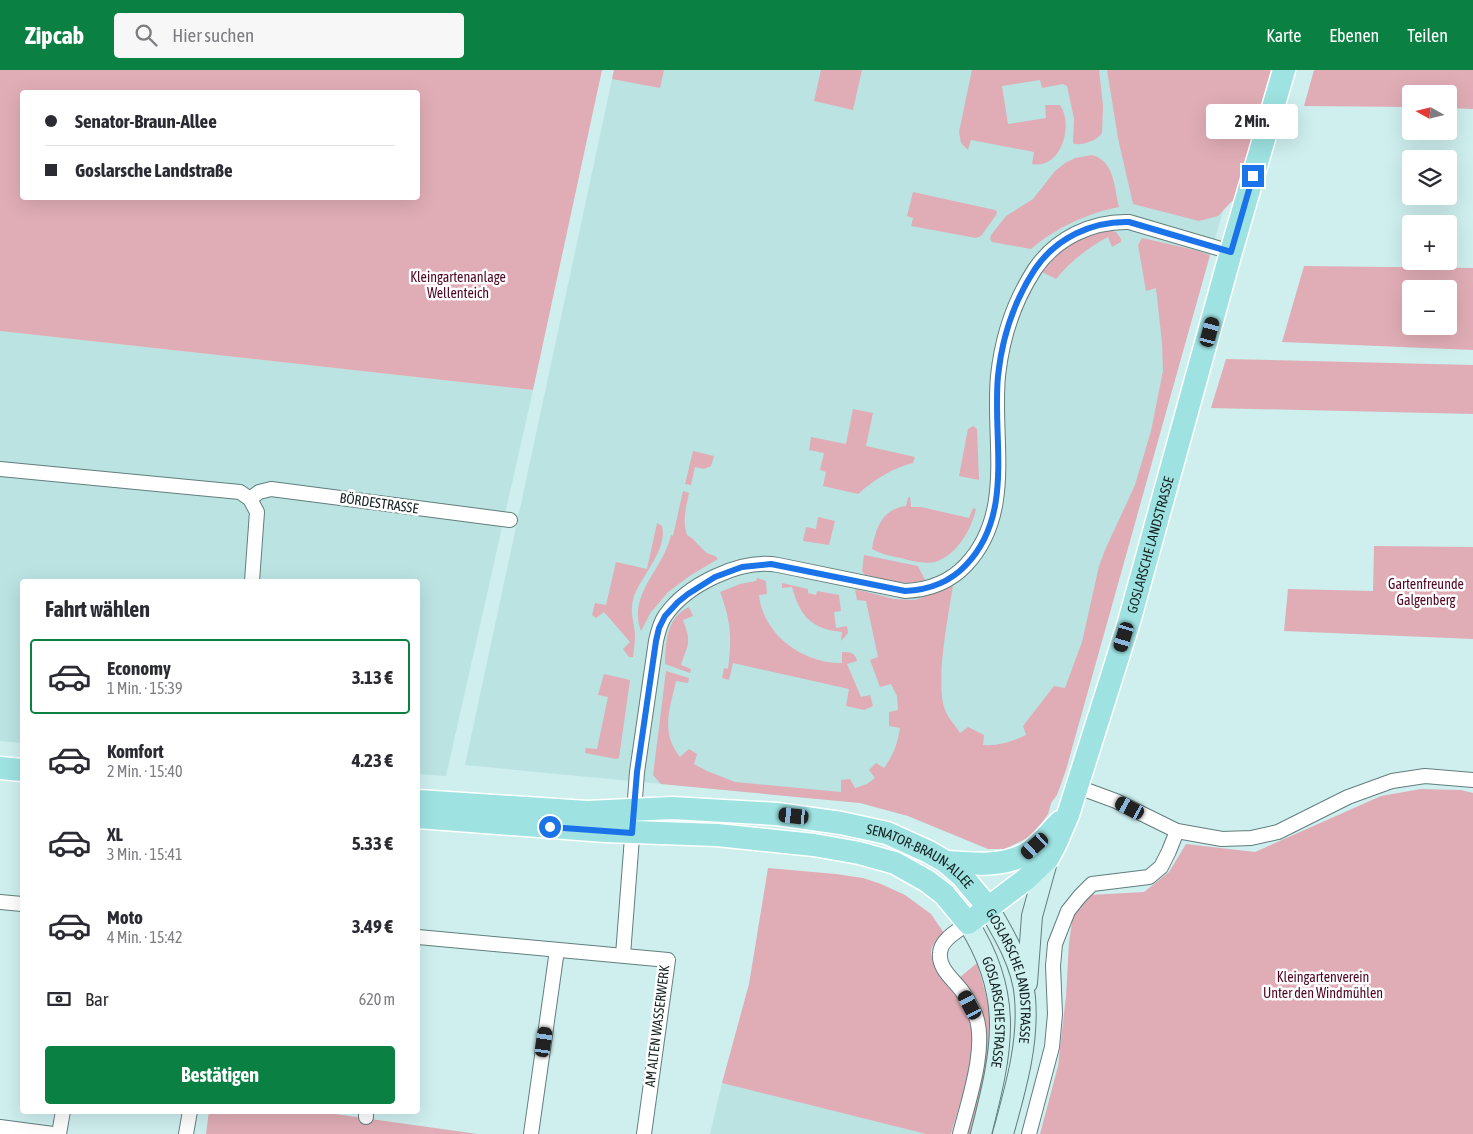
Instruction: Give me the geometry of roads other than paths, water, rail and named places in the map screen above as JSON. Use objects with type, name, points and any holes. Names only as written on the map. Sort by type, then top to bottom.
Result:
[{"type":"main road","name":"GOSLARSCHE LANDSTRASSE","points":[[1003,1134],[1023,1050],[1026,1024],[1026,997],[1012,951],[988,907],[1026,879],[1048,858],[1068,815],[1078,787],[1129,622],[1231,252],[1284,70]]},
{"type":"main road","points":[[0,768],[20,770]]},
{"type":"main road","points":[[0,781],[20,783]]},
{"type":"main road","name":"SENATOR-BRAUN-ALLEE","points":[[420,801],[587,812],[682,808],[777,814],[841,823],[887,833],[909,842],[946,862],[962,876],[988,907]]},
{"type":"main road","points":[[946,862],[982,864],[1003,862],[1026,853],[1068,815]]},
{"type":"main road","name":"SENATOR-BRAUN-ALLEE","points":[[420,818],[632,833],[717,835],[814,845],[876,857],[895,863],[944,894],[968,923]]},
{"type":"main road","points":[[1026,997],[1031,925],[1048,858]]},
{"type":"main road","points":[[968,923],[988,907]]},
{"type":"main road","name":"GOSLARSCHE STRASSE","points":[[968,923],[984,951],[994,981],[1000,1015],[1000,1051],[997,1070],[981,1134]]},
{"type":"street","points":[[623,955],[637,772],[656,641],[659,628],[665,616],[688,594],[715,577],[742,567],[771,564],[905,591],[921,590],[936,585],[954,575],[974,557],[981,547],[993,517],[998,489],[996,410],[1000,358],[1015,305],[1029,277],[1046,254],[1060,242],[1074,234],[1094,226],[1119,222],[1129,222],[1231,252]]},
{"type":"street","points":[[0,469],[240,492],[250,499],[257,512],[252,579]]},
{"type":"street","name":"BÖRDESTRASSE","points":[[250,499],[259,492],[271,489],[510,520]]},
{"type":"street","points":[[1078,787],[1116,801],[1177,831],[1222,839],[1251,838],[1278,832],[1356,794],[1392,781],[1425,776],[1473,780]]},
{"type":"street","points":[[1029,1134],[1052,1047],[1055,1014],[1053,966],[1055,944],[1068,911],[1092,884],[1149,877],[1161,867],[1170,851],[1177,831]]},
{"type":"street","points":[[0,902],[20,904]]},
{"type":"street","name":"GOSLARSCHE LANDSTRASSE","points":[[960,1134],[975,1072],[980,1041],[976,1016],[964,994],[943,968],[940,951],[944,942],[968,923]]},
{"type":"street","name":"AM ALTEN WASSERWERK","points":[[420,937],[668,960],[644,1134]]},
{"type":"street","points":[[531,1134],[557,950]]},
{"type":"street","points":[[60,1134],[63,1114]]},
{"type":"street","points":[[186,1134],[189,1114]]},
{"type":"street","points":[[0,1127],[53,1134]]},
{"type":"park label","name":"Kleingartenanlage Wellenteich","points":[[458,286]]},
{"type":"park label","name":"Gartenfreunde Galgenberg","points":[[1426,592]]},
{"type":"park label","name":"Kleingartenverein Unter den Windmühlen","points":[[1323,986]]}]
